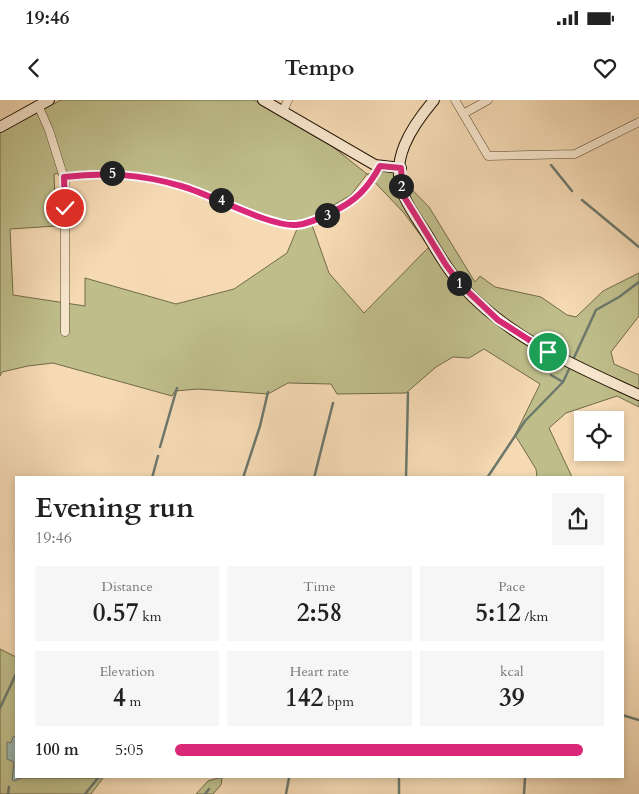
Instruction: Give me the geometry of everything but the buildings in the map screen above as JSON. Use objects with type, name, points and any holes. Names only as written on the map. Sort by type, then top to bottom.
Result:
[{"type":"street","points":[[0,127],[49,100]]},
{"type":"street","points":[[263,100],[375,165],[401,168]]},
{"type":"street","points":[[283,111],[288,100]]},
{"type":"street","points":[[434,100],[407,137],[401,168],[403,195],[446,265],[461,285],[498,320],[548,352],[639,395]]},
{"type":"street","points":[[455,100],[488,156],[575,154],[639,122]]},
{"type":"street","points":[[464,114],[488,100]]},
{"type":"street","points":[[38,105],[64,177],[65,332]]},
{"type":"street","points":[[64,177],[113,173],[155,179],[199,191],[262,218],[292,225],[309,222],[350,204],[368,186],[380,166]]},
{"type":"shaded area","points":[[61,100],[254,100],[323,139],[367,174],[383,172],[389,166],[429,207],[475,282],[480,276],[495,287],[541,297],[567,315],[576,317],[603,291],[639,273],[639,316],[611,352],[614,364],[639,375],[639,407],[617,396],[566,413],[549,428],[572,476],[537,476],[536,469],[515,435],[540,384],[484,349],[469,358],[453,357],[436,367],[406,393],[337,394],[331,384],[288,383],[268,394],[198,389],[175,391],[172,396],[53,363],[2,372],[0,376],[0,132]],"holes":[[[109,169],[147,174],[203,190],[274,218],[298,221],[313,217],[351,195],[367,174],[404,213],[429,247],[364,313],[329,273],[312,225],[297,229],[287,253],[234,289],[176,304],[85,278],[85,306],[13,295],[10,229],[56,226],[54,174]]]},
{"type":"shaded area","points":[[0,649],[15,656],[15,778],[103,778],[91,794],[0,794]]},
{"type":"shaded area","points":[[222,778],[221,785],[213,794],[196,794],[208,781]]},
{"type":"water","points":[[15,736],[15,778],[21,778],[15,781],[12,780],[14,762],[7,759],[7,742],[11,743]]},
{"type":"waterway","points":[[551,165],[572,191]]},
{"type":"waterway","points":[[582,200],[639,247]]},
{"type":"waterway","points":[[572,362],[596,310],[619,297],[639,282]]},
{"type":"waterway","points":[[488,476],[525,421],[563,382],[570,367]]},
{"type":"waterway","points":[[551,375],[563,382]]},
{"type":"waterway","points":[[160,447],[177,388]]},
{"type":"waterway","points":[[244,476],[260,426],[268,392]]},
{"type":"waterway","points":[[406,476],[408,393]]},
{"type":"waterway","points":[[315,476],[333,403]]},
{"type":"waterway","points":[[153,476],[158,456]]},
{"type":"waterway","points":[[0,708],[15,676]]},
{"type":"waterway","points":[[624,716],[639,720]]},
{"type":"waterway","points":[[85,794],[98,778]]},
{"type":"waterway","points":[[286,794],[289,778]]},
{"type":"waterway","points":[[399,778],[399,794]]},
{"type":"waterway","points":[[524,794],[525,778]]},
{"type":"waterway","points":[[8,794],[9,787]]},
{"type":"waterway","points":[[205,794],[209,789]]},
{"type":"route","points":[[65,208],[64,177],[113,173],[180,185],[199,191],[262,218],[298,225],[326,215],[354,200],[368,186],[380,166],[401,168],[400,184],[403,195],[446,265],[461,285],[498,320],[548,352]]}]
